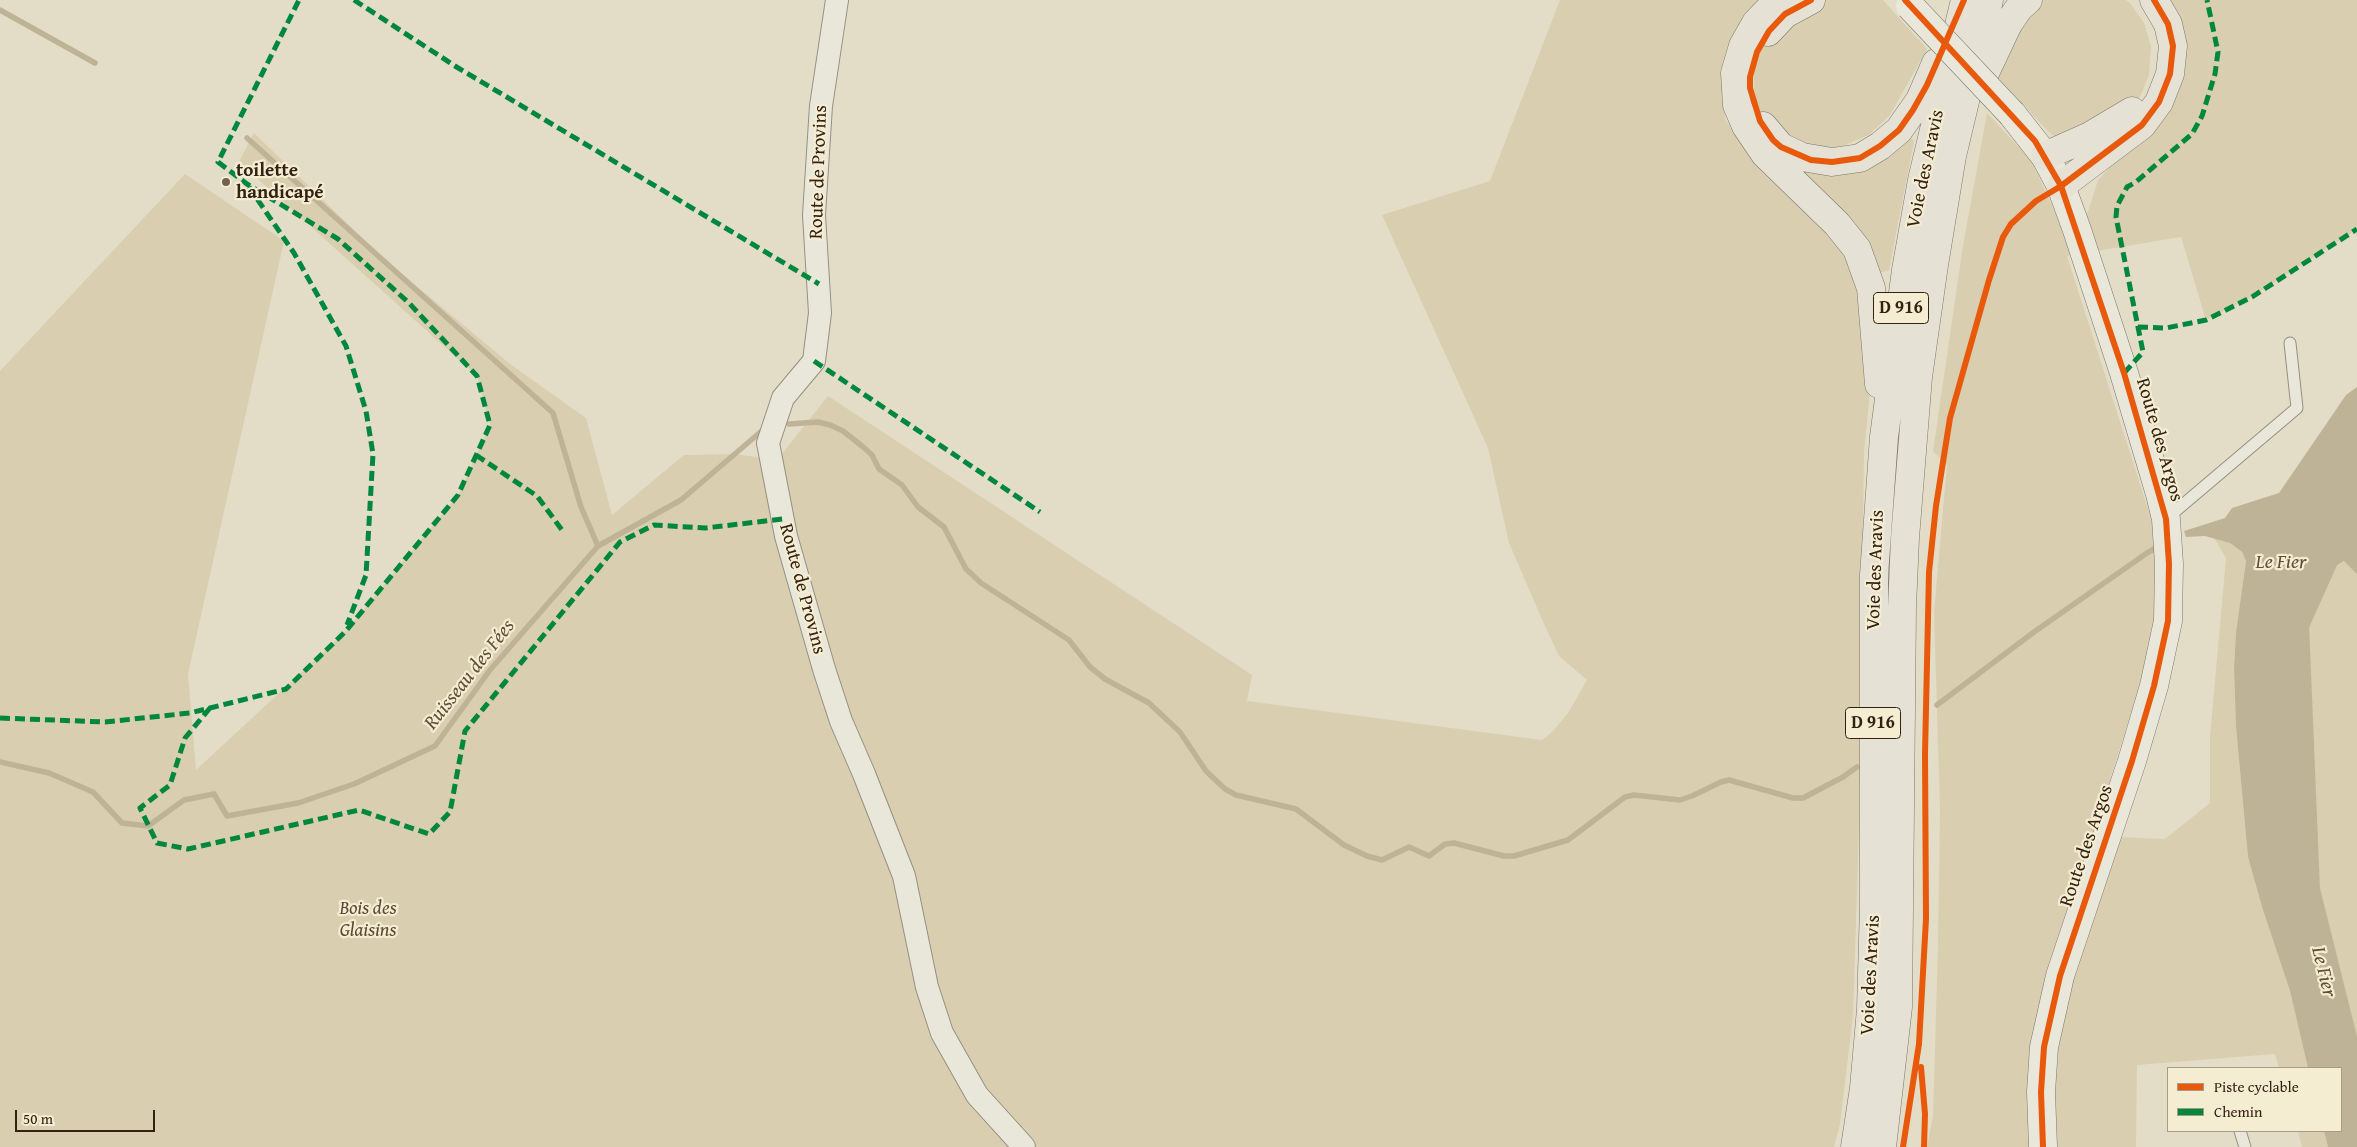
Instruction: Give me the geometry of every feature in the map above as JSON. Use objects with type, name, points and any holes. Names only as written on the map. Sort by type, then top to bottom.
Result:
[{"type":"highway","points":[[1778,0],[1756,22],[1743,46],[1735,73],[1737,105],[1746,126],[1765,154],[1837,224],[1857,249],[1863,262],[1873,306],[1884,437]]},
{"type":"highway","points":[[1811,0],[1785,14],[1769,31],[1756,52],[1750,76],[1750,88],[1760,121],[1777,144],[1802,157],[1832,162],[1851,161],[1860,158],[1880,146],[1899,130],[1927,85],[1964,0]]},
{"type":"highway","name":"Voie des Aravis","points":[[1855,1147],[1864,1088],[1871,1009],[1874,904],[1874,575],[1884,437],[1906,270],[1922,180],[1964,0]]},
{"type":"highway","name":"Voie des Aravis","points":[[1882,1147],[1898,1007],[1902,607],[1905,538],[1918,377],[1952,156],[1989,0]]},
{"type":"highway","points":[[1952,156],[1970,105],[1998,42],[2014,14],[2028,0]]},
{"type":"highway","points":[[2044,156],[2090,136],[2121,119],[2148,94],[2158,67],[2159,47],[2151,19],[2135,0]]},
{"type":"highway","points":[[2061,186],[2142,125],[2159,102],[2170,74],[2173,46],[2168,24],[2154,0]]},
{"type":"street","name":"Route de Provins","points":[[837,0],[821,106],[814,205],[820,312],[814,361],[783,398],[768,443],[786,536],[824,669],[840,721],[864,774],[904,876],[927,987],[942,1033],[977,1094],[1024,1147]]},
{"type":"street","name":"Route des Argos","points":[[1908,3],[2012,114],[2044,156],[2061,186],[2124,373],[2166,519],[2169,564],[2168,621],[2154,686],[2132,761],[2060,976],[2044,1047],[2041,1092],[2043,1147]]},
{"type":"lane","points":[[2166,519],[2297,408],[2290,343]]},
{"type":"lane","points":[[2240,1132],[2245,1147]]},
{"type":"green space","name":"Bois des Glaisins","points":[[1560,0],[1760,0],[1724,64],[1725,119],[1752,160],[1776,178],[1843,251],[1864,286],[1870,392],[1864,452],[1859,829],[1853,1016],[1840,1124],[1834,1147],[0,1147],[0,371],[185,174],[284,241],[188,674],[196,770],[345,632],[458,495],[490,425],[477,376],[239,162],[254,133],[383,258],[510,364],[586,418],[612,515],[684,455],[735,454],[777,460],[828,396],[1252,675],[1247,701],[1542,740],[1553,731],[1568,713],[1587,680],[1559,656],[1541,617],[1509,543],[1488,448],[1382,215],[1490,181]]},
{"type":"green space","points":[[1817,0],[1883,0],[1927,49],[1890,115],[1869,135],[1842,146],[1823,149],[1795,143],[1771,130],[1758,109],[1754,90],[1754,69],[1763,45],[1780,22]]},
{"type":"green space","points":[[2034,0],[2126,0],[2130,3],[2144,23],[2151,46],[2149,75],[2140,97],[2121,114],[2067,138],[2054,136],[2045,128],[1989,68]]},
{"type":"green space","points":[[2159,0],[2357,0],[2357,229],[2252,297],[2206,320],[2181,237],[2067,256],[2153,525],[2160,583],[2153,632],[2144,672],[2092,836],[2165,839],[2210,803],[2210,736],[2226,558],[2214,538],[2230,543],[2242,552],[2246,561],[2236,632],[2234,668],[2236,727],[2248,857],[2262,907],[2290,991],[2308,1067],[2279,1067],[2275,1054],[2137,1065],[2136,1147],[1927,1147],[1933,1116],[1940,810],[1934,612],[1947,465],[1933,451],[1963,246],[1987,113],[2031,160],[2064,232],[2088,212],[2098,180],[2159,116]]},
{"type":"green space","points":[[1904,132],[1914,141],[1889,270],[1879,273],[1796,165]]},
{"type":"green space","points":[[2345,561],[2357,574],[2357,1107],[2333,1006],[2301,889],[2293,835],[2284,695],[2290,624],[2308,584]]},
{"type":"green space","points":[[2298,1132],[2324,1132],[2328,1147],[2302,1147]]},
{"type":"water","name":"Le Fier","points":[[2357,387],[2357,574],[2344,561],[2308,584],[2290,624],[2284,695],[2293,835],[2301,889],[2333,1006],[2357,1107],[2357,1147],[2328,1147],[2324,1132],[2342,1132],[2342,1067],[2308,1067],[2290,991],[2262,907],[2248,857],[2236,727],[2234,668],[2236,632],[2246,561],[2242,552],[2230,543],[2205,536],[2186,537],[2184,531],[2225,518],[2232,508],[2279,493],[2346,395]]},
{"type":"waterway","points":[[0,10],[95,63]]},
{"type":"waterway","points":[[247,138],[553,413],[581,507],[598,546]]},
{"type":"waterway","points":[[789,424],[818,422],[830,425],[843,431],[862,446],[872,455],[879,469],[902,485],[918,507],[944,527],[966,569],[981,583],[1069,640],[1090,667],[1105,679],[1149,703],[1180,732],[1206,771],[1225,789],[1236,795],[1296,809],[1344,845],[1367,856],[1382,860],[1409,847],[1429,856],[1445,844],[1454,843],[1504,856],[1514,856],[1568,840],[1625,797],[1634,795],[1680,800],[1729,780],[1793,798],[1803,798],[1843,777],[1857,767]]},
{"type":"waterway","name":"Ruisseau des Fées","points":[[0,762],[49,773],[93,792],[122,823],[148,826],[184,800],[214,794],[227,816],[298,803],[354,784],[435,746],[490,670],[598,546],[681,500],[764,429]]},
{"type":"waterway","name":"Le Fier","points":[[2357,491],[2340,517],[2292,624],[2303,890],[2357,1107]]},
{"type":"waterway","points":[[1937,705],[2034,632],[2161,545]]},
{"type":"marked path","points":[[0,718],[105,722],[190,713],[286,689],[345,632],[458,495],[490,425],[477,376],[409,303],[338,239],[247,184],[218,162],[299,0]]},
{"type":"marked path","points":[[354,0],[455,66],[819,284]]},
{"type":"marked path","points":[[2124,373],[2143,352],[2116,217],[2117,206],[2127,187],[2136,182],[2192,134],[2202,116],[2215,74],[2218,52],[2207,0]]},
{"type":"marked path","points":[[249,187],[294,253],[346,346],[366,411],[373,454],[366,575],[347,625]]},
{"type":"marked path","points":[[2138,327],[2166,328],[2206,320],[2252,297],[2357,229]]},
{"type":"marked path","points":[[814,361],[1040,512]]},
{"type":"marked path","points":[[476,455],[537,496],[562,530]]},
{"type":"marked path","points":[[210,708],[185,738],[170,785],[140,808],[157,843],[188,849],[359,810],[429,834],[450,812],[465,731],[620,542],[654,525],[705,528],[783,519]]},
{"type":"cycle path","points":[[1811,0],[1785,14],[1769,31],[1757,52],[1750,77],[1750,88],[1760,121],[1773,140],[1781,147],[1811,160],[1832,162],[1860,158],[1880,146],[1899,130],[1927,85],[1964,0]]},
{"type":"cycle path","points":[[1905,0],[2035,141],[2061,186],[2124,373],[2166,519],[2169,564],[2168,621],[2154,686],[2132,761],[2060,976],[2044,1047],[2041,1092],[2043,1147]]},
{"type":"cycle path","points":[[1903,1147],[1919,1044],[1926,919],[1925,754],[1929,572],[1936,506],[1950,418],[1989,280],[2003,237],[2011,224],[2036,201],[2061,186],[2142,125],[2159,102],[2170,74],[2173,46],[2168,24],[2154,0]]},
{"type":"cycle path","points":[[1921,1067],[1925,1114],[1924,1147]]},
{"type":"place","name":"toilette handicapé","points":[[226,182]]}]
